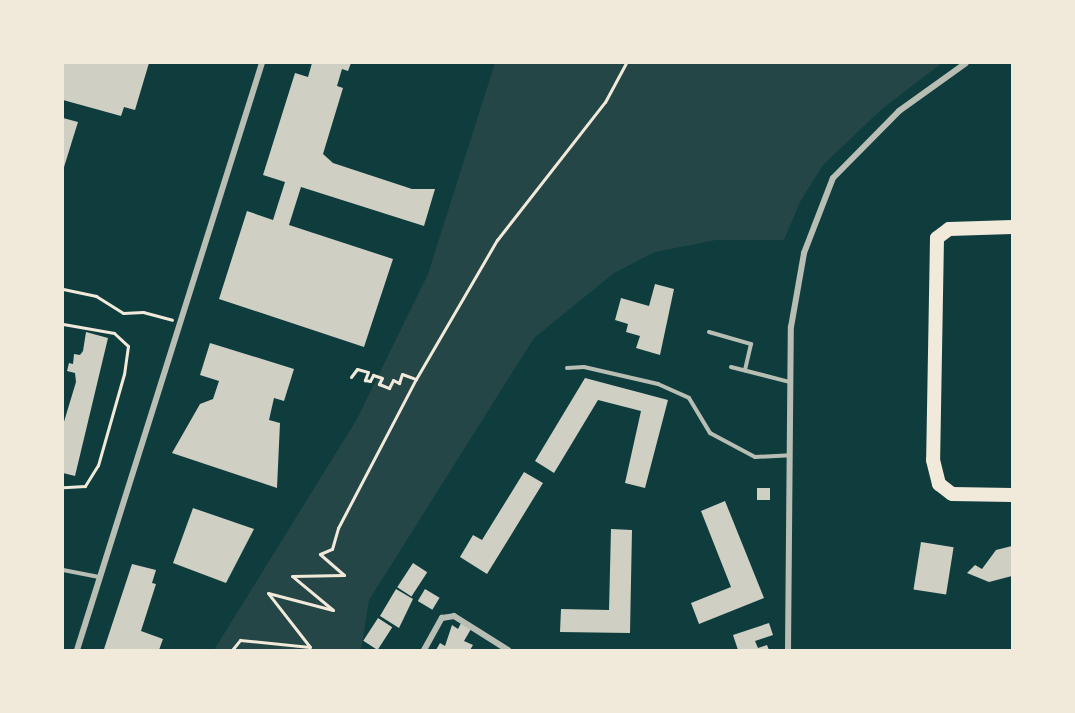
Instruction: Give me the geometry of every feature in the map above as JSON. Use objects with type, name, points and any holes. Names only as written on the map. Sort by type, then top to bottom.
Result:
[{"type":"highway","points":[[1012,227],[949,229],[937,238],[933,460],[944,491],[1012,495]]},
{"type":"street","points":[[77,650],[262,63]]},
{"type":"street","points":[[788,650],[791,327],[804,253],[833,178],[898,111],[966,63]]},
{"type":"street","points":[[424,650],[442,618],[454,616],[508,650]]},
{"type":"lane","points":[[709,332],[751,344],[745,370]]},
{"type":"lane","points":[[567,369],[584,367],[658,384],[689,398],[710,433],[755,457],[790,455]]},
{"type":"lane","points":[[731,367],[790,382]]},
{"type":"lane","points":[[63,570],[101,578]]},
{"type":"path","points":[[232,650],[240,640],[310,647],[268,593],[333,609],[292,576],[344,575],[320,554],[332,549],[338,528],[416,380],[497,240],[605,102],[626,63]]},
{"type":"path","points":[[63,289],[96,296],[123,313],[143,312],[180,322]]},
{"type":"path","points":[[63,324],[114,333],[128,346],[124,374],[98,465],[85,486],[63,488]]},
{"type":"path","points":[[351,377],[357,369],[362,370],[368,372],[365,380],[370,381],[373,375],[382,378],[380,384],[389,388],[393,380],[399,383],[402,374],[416,380]]},
{"type":"path","points":[[235,645],[237,650]]},
{"type":"path","points":[[349,650],[354,650]]},
{"type":"shaded area","points":[[495,63],[942,63],[883,108],[823,165],[800,202],[784,240],[716,240],[655,252],[614,273],[534,338],[369,600],[361,650],[214,650],[357,419],[428,274]]},
{"type":"building","points":[[63,63],[149,63],[135,110],[124,107],[121,116],[63,100]]},
{"type":"building","points":[[312,63],[351,63],[348,71],[342,69],[337,86],[343,88],[323,154],[333,163],[412,189],[435,189],[424,226],[301,187],[289,225],[393,259],[364,347],[219,299],[247,211],[273,220],[285,182],[263,175],[295,73],[308,77]]},
{"type":"building","points":[[63,118],[78,122],[64,167],[63,167]]},
{"type":"building","points":[[655,284],[674,289],[660,355],[636,348],[640,336],[626,332],[628,324],[615,320],[621,298],[649,306]]},
{"type":"building","points":[[86,332],[108,338],[75,476],[63,473],[63,425],[76,382],[75,373],[67,371],[69,363],[73,364],[74,354],[80,355],[83,351]]},
{"type":"building","points":[[210,343],[294,369],[284,401],[274,398],[269,420],[280,423],[277,488],[172,453],[200,404],[213,399],[219,381],[200,375]]},
{"type":"building","points":[[585,378],[668,400],[645,488],[625,483],[641,411],[598,400],[554,473],[535,461]]},
{"type":"building","points":[[524,472],[543,483],[487,574],[460,557],[473,535],[482,540]]},
{"type":"building","points":[[757,488],[770,488],[770,500],[757,500]]},
{"type":"building","points":[[725,501],[764,598],[699,624],[691,603],[731,587],[701,511]]},
{"type":"building","points":[[193,508],[254,529],[226,583],[173,563]]},
{"type":"building","points":[[611,529],[632,530],[630,633],[560,632],[561,609],[609,610]]},
{"type":"building","points":[[921,542],[954,547],[946,595],[913,589]]},
{"type":"building","points":[[1012,546],[1012,576],[989,582],[967,573],[975,565],[982,569],[996,550]]},
{"type":"building","points":[[413,563],[427,572],[411,597],[397,587]]},
{"type":"building","points":[[132,564],[156,570],[152,583],[156,584],[141,631],[163,639],[159,650],[104,649]]},
{"type":"building","points":[[396,589],[413,599],[399,628],[380,616]]},
{"type":"building","points":[[425,589],[440,598],[432,610],[418,601]]},
{"type":"building","points":[[378,618],[392,627],[378,650],[363,641]]},
{"type":"building","points":[[461,623],[471,629],[464,641],[473,645],[470,650],[436,650],[440,643],[445,646],[452,625],[458,629]]},
{"type":"building","points":[[769,623],[773,635],[755,641],[758,648],[767,645],[769,650],[738,650],[733,635]]}]
